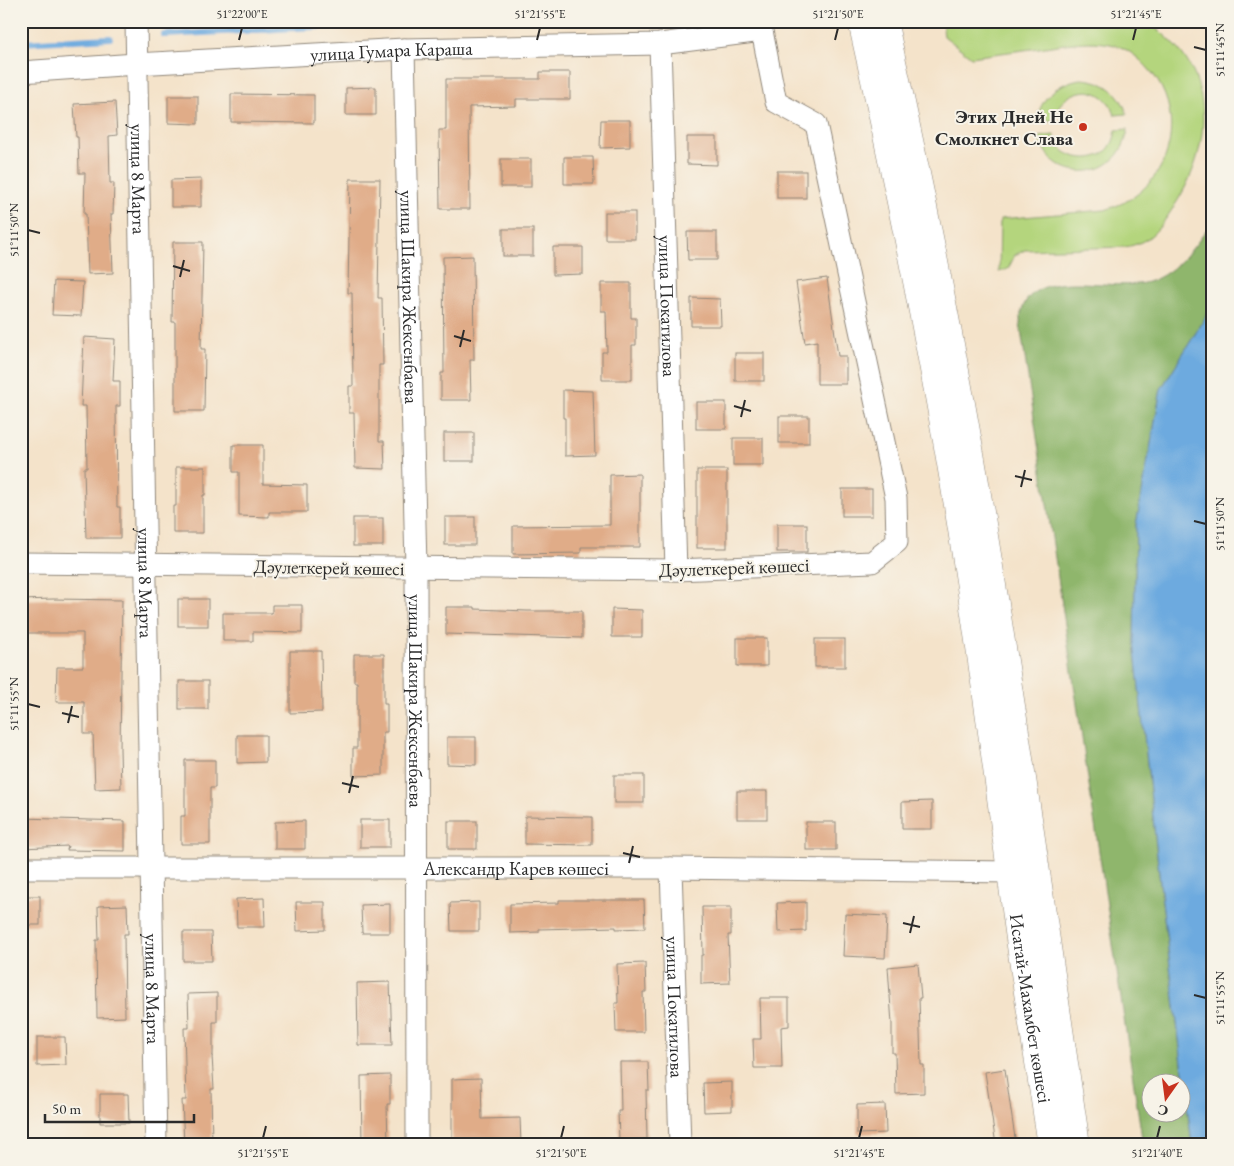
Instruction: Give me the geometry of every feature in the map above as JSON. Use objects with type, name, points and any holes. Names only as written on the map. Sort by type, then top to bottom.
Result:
[{"type":"main road","points":[[862,21],[933,363],[967,561],[1076,1145]]},
{"type":"main road","points":[[883,21],[910,141],[954,368],[989,569],[1024,870]]},
{"type":"main road","name":"Исатай-Махамбет көшесі","points":[[1024,870],[1018,924],[1052,1145]]},
{"type":"street","name":"улица 8 Марта","points":[[136,21],[156,1145]]},
{"type":"street","name":"улица Гумара Караша","points":[[21,72],[404,49],[660,44],[762,31]]},
{"type":"street","name":"Дәулеткерей көшесі","points":[[21,563],[676,570],[872,562],[897,542],[896,498],[816,124],[776,102],[762,31]]},
{"type":"street","name":"улица Покатилова","points":[[660,44],[676,570]]},
{"type":"street","name":"улица Шакира Жексенбаева","points":[[404,49],[416,568],[417,1145]]},
{"type":"street","name":"Александр Карев көшесі","points":[[21,868],[416,867],[1024,870]]},
{"type":"street","name":"улица Покатилова","points":[[671,868],[680,1145]]},
{"type":"green space","points":[[942,21],[1144,21],[1168,38],[1186,59],[1197,82],[1202,106],[1202,132],[1197,158],[1187,183],[1173,208],[1154,234],[1141,242],[1125,247],[1025,250],[1015,255],[1008,269],[999,272],[1000,219],[1105,210],[1130,199],[1142,190],[1162,165],[1168,150],[1170,118],[1167,103],[1162,88],[1153,74],[1133,54],[1118,46],[1098,42],[1078,42],[971,57],[944,36]]},
{"type":"green space","points":[[1080,79],[1104,84],[1110,88],[1120,99],[1127,114],[1115,115],[1110,104],[1100,95],[1083,91],[1067,98],[1056,111],[1053,120],[1037,122],[1041,106],[1051,93],[1064,84]]},
{"type":"green space","points":[[1128,129],[1122,147],[1112,160],[1099,168],[1085,171],[1070,170],[1057,163],[1046,152],[1039,137],[1054,135],[1059,146],[1065,152],[1077,157],[1090,158],[1096,157],[1107,150],[1113,142],[1116,130]]},
{"type":"green space","points":[[1213,220],[1213,305],[1161,389],[1136,525],[1134,642],[1162,901],[1183,1074],[1142,1074],[1142,1124],[1189,1124],[1192,1145],[1143,1145],[1020,324],[1024,304],[1035,292],[1051,285],[1070,283],[1131,285],[1148,282],[1168,272],[1193,248]]},
{"type":"water","points":[[1213,305],[1213,1145],[1192,1145],[1189,1124],[1192,1124],[1192,1074],[1183,1074],[1162,901],[1134,642],[1136,525],[1161,389]]},
{"type":"building","points":[[540,72],[570,72],[570,99],[516,99],[516,106],[469,107],[470,209],[440,209],[439,130],[446,130],[446,79],[540,79]]},
{"type":"building","points":[[376,87],[376,115],[346,115],[346,88]]},
{"type":"building","points":[[231,94],[314,95],[314,123],[231,122]]},
{"type":"building","points":[[168,96],[198,96],[198,124],[168,123]]},
{"type":"building","points":[[115,102],[117,135],[109,136],[110,183],[114,183],[113,214],[111,214],[113,273],[88,274],[86,214],[84,214],[85,173],[79,173],[78,137],[76,137],[74,104]]},
{"type":"building","points":[[601,120],[630,120],[630,147],[600,148]]},
{"type":"building","points":[[687,137],[717,137],[717,165],[687,164]]},
{"type":"building","points":[[564,157],[593,157],[594,184],[564,184]]},
{"type":"building","points":[[501,159],[531,159],[531,187],[501,187]]},
{"type":"building","points":[[777,171],[806,171],[806,198],[777,198]]},
{"type":"building","points":[[201,179],[201,207],[171,207],[171,180]]},
{"type":"building","points":[[350,179],[380,179],[378,298],[382,298],[383,365],[379,365],[379,441],[384,441],[385,469],[355,468],[354,413],[349,413],[349,386],[353,386],[352,293],[348,293]]},
{"type":"building","points":[[605,212],[635,212],[635,239],[605,239]]},
{"type":"building","points":[[503,229],[533,229],[533,256],[503,256]]},
{"type":"building","points":[[687,232],[717,232],[717,260],[688,260]]},
{"type":"building","points":[[173,242],[203,242],[201,349],[205,349],[204,411],[175,411],[175,322],[172,322]]},
{"type":"building","points":[[553,247],[583,247],[583,274],[553,275]]},
{"type":"building","points":[[473,256],[474,360],[470,360],[471,400],[441,400],[441,373],[444,373],[443,257]]},
{"type":"building","points":[[827,278],[838,356],[846,356],[846,384],[817,384],[817,341],[805,343],[796,282]]},
{"type":"building","points":[[54,281],[83,282],[81,316],[52,315]]},
{"type":"building","points":[[601,283],[631,283],[631,318],[636,318],[636,345],[632,345],[632,380],[602,380],[602,352],[607,352],[606,311],[601,311]]},
{"type":"building","points":[[691,298],[720,299],[721,326],[691,326]]},
{"type":"building","points":[[84,337],[115,339],[113,381],[120,381],[120,406],[116,406],[117,507],[120,507],[120,538],[86,538],[84,468],[87,468],[86,406],[81,406]]},
{"type":"building","points":[[735,353],[764,353],[764,381],[735,381]]},
{"type":"building","points":[[563,390],[593,391],[595,455],[565,456]]},
{"type":"building","points":[[696,402],[726,402],[726,429],[696,429]]},
{"type":"building","points":[[779,416],[809,416],[809,443],[779,443]]},
{"type":"building","points":[[444,433],[474,433],[474,461],[444,461]]},
{"type":"building","points":[[733,438],[763,438],[763,465],[733,465]]},
{"type":"building","points":[[233,445],[263,445],[263,484],[307,485],[307,512],[269,512],[269,517],[239,516],[239,472],[233,472]]},
{"type":"building","points":[[176,467],[205,467],[203,533],[173,533],[173,506],[176,506]]},
{"type":"building","points":[[697,470],[727,470],[727,548],[697,548]]},
{"type":"building","points":[[640,474],[640,547],[581,547],[581,553],[513,554],[513,526],[610,525],[610,475]]},
{"type":"building","points":[[842,489],[872,489],[872,516],[842,516]]},
{"type":"building","points":[[445,517],[475,517],[475,545],[445,545]]},
{"type":"building","points":[[353,518],[383,518],[383,546],[353,546]]},
{"type":"building","points":[[777,524],[807,524],[807,552],[777,552]]},
{"type":"building","points":[[178,599],[208,599],[208,626],[178,626]]},
{"type":"building","points":[[21,600],[122,600],[121,788],[95,789],[93,734],[84,734],[84,702],[56,702],[57,667],[83,667],[83,633],[21,633]]},
{"type":"building","points":[[272,605],[302,605],[302,633],[253,632],[253,641],[223,641],[223,613],[272,613]]},
{"type":"building","points":[[446,607],[527,611],[582,611],[582,638],[446,634]]},
{"type":"building","points":[[612,609],[642,610],[642,637],[612,637]]},
{"type":"building","points":[[737,638],[767,638],[767,666],[737,666]]},
{"type":"building","points":[[815,639],[845,639],[845,667],[815,667]]},
{"type":"building","points":[[290,651],[321,651],[322,712],[290,713]]},
{"type":"building","points":[[354,654],[384,654],[384,704],[387,704],[387,732],[383,732],[383,775],[353,776],[353,748],[357,748],[357,682],[354,682]]},
{"type":"building","points":[[179,681],[208,681],[208,709],[179,709]]},
{"type":"building","points":[[237,735],[266,735],[266,762],[237,763]]},
{"type":"building","points":[[447,737],[476,737],[476,765],[447,764]]},
{"type":"building","points":[[185,760],[215,760],[215,788],[210,788],[210,844],[181,844],[181,816],[185,816]]},
{"type":"building","points":[[614,775],[644,775],[644,803],[614,803]]},
{"type":"building","points":[[737,791],[767,791],[767,819],[737,819]]},
{"type":"building","points":[[932,801],[932,829],[902,829],[902,802]]},
{"type":"building","points":[[525,816],[592,817],[592,845],[525,844]]},
{"type":"building","points":[[21,818],[125,821],[125,851],[67,850],[68,846],[21,848]]},
{"type":"building","points":[[360,820],[390,820],[390,847],[360,847]]},
{"type":"building","points":[[305,821],[305,849],[275,849],[275,822]]},
{"type":"building","points":[[448,821],[477,821],[477,849],[448,849]]},
{"type":"building","points":[[806,822],[836,822],[836,850],[806,850]]},
{"type":"building","points":[[21,896],[40,896],[40,925],[21,925]]},
{"type":"building","points":[[264,898],[265,927],[237,927],[236,899]]},
{"type":"building","points":[[559,900],[644,900],[645,928],[539,929],[539,932],[510,933],[510,904],[559,903]]},
{"type":"building","points":[[296,902],[325,902],[325,930],[297,931]]},
{"type":"building","points":[[479,902],[479,931],[451,931],[450,903]]},
{"type":"building","points":[[806,902],[806,931],[778,932],[777,903]]},
{"type":"building","points":[[390,904],[390,933],[362,933],[361,905]]},
{"type":"building","points":[[127,905],[128,934],[124,934],[125,1017],[97,1018],[96,940],[99,940],[98,906]]},
{"type":"building","points":[[702,907],[731,907],[731,935],[728,935],[730,983],[701,984],[701,955],[703,955]]},
{"type":"building","points":[[845,914],[887,916],[885,958],[843,956]]},
{"type":"building","points":[[183,932],[211,932],[212,961],[183,961]]},
{"type":"building","points":[[645,963],[646,992],[643,992],[644,1032],[616,1032],[615,1003],[618,1003],[617,964]]},
{"type":"building","points":[[918,964],[921,998],[919,998],[921,1065],[924,1065],[924,1093],[896,1094],[895,1053],[892,1053],[888,967]]},
{"type":"building","points":[[390,982],[392,1045],[358,1045],[357,983]]},
{"type":"building","points":[[217,993],[217,1022],[213,1022],[212,1056],[214,1089],[211,1089],[212,1145],[184,1145],[182,1100],[186,1100],[184,1028],[189,1028],[188,994]]},
{"type":"building","points":[[760,998],[789,998],[789,1026],[781,1027],[782,1068],[754,1068],[753,1039],[761,1039]]},
{"type":"building","points":[[37,1037],[65,1037],[66,1065],[37,1066]]},
{"type":"building","points":[[620,1062],[648,1062],[649,1090],[646,1090],[647,1139],[619,1140],[618,1111],[621,1111]]},
{"type":"building","points":[[1005,1069],[1016,1145],[996,1145],[985,1072]]},
{"type":"building","points":[[390,1075],[390,1104],[387,1104],[388,1145],[362,1145],[361,1076]]},
{"type":"building","points":[[481,1078],[482,1119],[520,1118],[521,1145],[452,1145],[452,1079]]},
{"type":"building","points":[[732,1082],[732,1111],[704,1112],[703,1083]]},
{"type":"building","points":[[100,1094],[128,1094],[129,1123],[100,1123]]},
{"type":"building","points":[[885,1104],[886,1133],[857,1134],[857,1105]]},
{"type":"waterway","points":[[164,35],[429,21]]},
{"type":"waterway","points":[[21,43],[110,38]]},
{"type":"place","name":"Этих Дней Не Смолкнет Слава","points":[[1083,127]]}]
